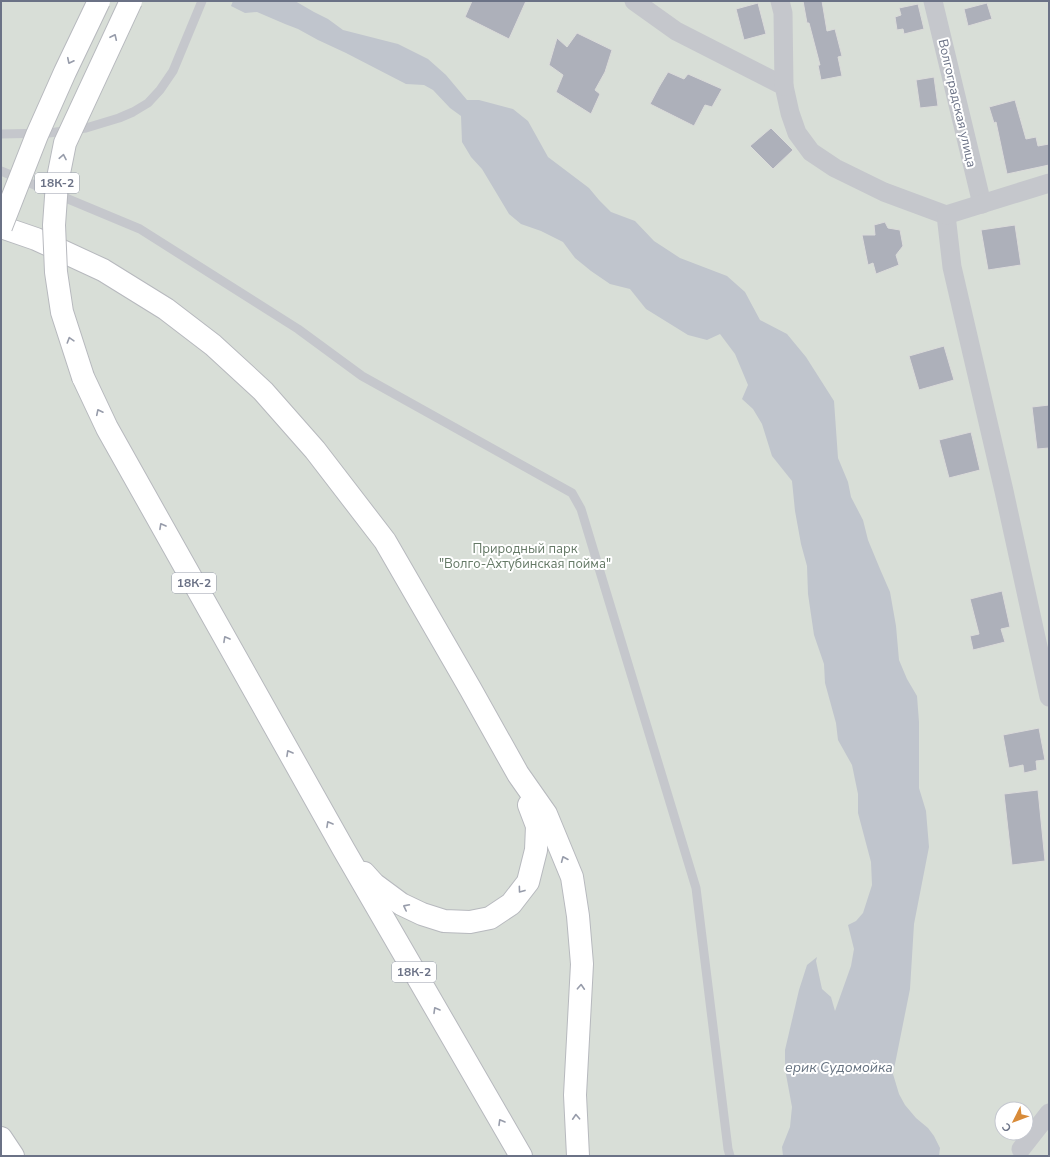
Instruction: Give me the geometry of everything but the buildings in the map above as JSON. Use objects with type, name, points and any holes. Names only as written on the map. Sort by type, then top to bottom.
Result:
[{"type":"main road","name":"18К-2","points":[[1,227],[37,135],[64,72],[99,1]]},
{"type":"main road","name":"18К-2","points":[[131,1],[65,143],[57,183],[54,225],[56,272],[62,312],[83,377],[107,428],[344,850],[521,1156]]},
{"type":"main road","points":[[1,227],[36,239],[103,270],[166,309],[213,346],[263,391],[315,450],[384,542],[471,690],[518,774],[546,814],[572,877],[578,916],[582,964],[575,1095],[578,1156]]},
{"type":"main road","points":[[344,850],[374,884],[401,904],[422,914],[444,921],[470,922],[490,918],[511,904],[528,882],[536,850],[537,826],[518,774]]},
{"type":"main road","points":[[1,1138],[13,1156]]},
{"type":"street","points":[[634,1],[676,32],[784,86]]},
{"type":"street","points":[[780,1],[783,13],[784,86],[790,113],[797,133],[811,152],[836,168],[884,192],[946,215],[1049,183]]},
{"type":"street","name":"Волгоградская улица","points":[[933,1],[982,204]]},
{"type":"street","points":[[946,215],[952,267],[1004,491],[1049,697]]},
{"type":"street","points":[[1021,1149],[1049,1113]]},
{"type":"lane","points":[[1,134],[49,133],[86,128],[119,118],[148,103],[173,72],[202,1]]},
{"type":"lane","points":[[1,172],[140,229],[298,328],[362,376],[572,493],[581,509],[696,888],[730,1156]]},
{"type":"green space","name":"Природный парк \"Волго-Ахтубинская пойма\"","points":[[1,1],[1049,1],[1049,1156],[1,1156]]},
{"type":"water","name":"ерик Судомойка","points":[[233,1],[295,1],[328,19],[343,30],[398,44],[428,59],[446,75],[467,100],[479,100],[513,109],[528,121],[548,157],[589,188],[611,212],[635,221],[654,241],[680,258],[727,276],[745,292],[760,320],[787,334],[806,357],[834,401],[838,458],[848,482],[851,497],[863,520],[868,540],[890,592],[896,626],[899,660],[907,679],[917,696],[919,722],[919,788],[926,811],[929,847],[914,924],[910,989],[893,1074],[899,1094],[905,1105],[934,1136],[940,1148],[939,1156],[783,1156],[782,1147],[790,1127],[792,1107],[785,1069],[785,1050],[799,990],[807,965],[817,957],[816,961],[822,989],[831,997],[835,1011],[851,966],[854,949],[848,925],[856,921],[863,913],[872,885],[871,862],[858,813],[858,794],[852,765],[838,740],[836,723],[825,683],[824,664],[814,635],[808,594],[807,566],[795,511],[792,481],[772,456],[762,424],[753,409],[742,399],[748,385],[735,354],[720,334],[707,340],[688,335],[646,309],[630,289],[610,284],[591,271],[575,258],[563,242],[541,231],[521,224],[509,214],[482,169],[471,157],[462,142],[461,116],[450,108],[433,90],[424,85],[406,84],[298,29],[257,12],[245,13],[231,6]]}]
